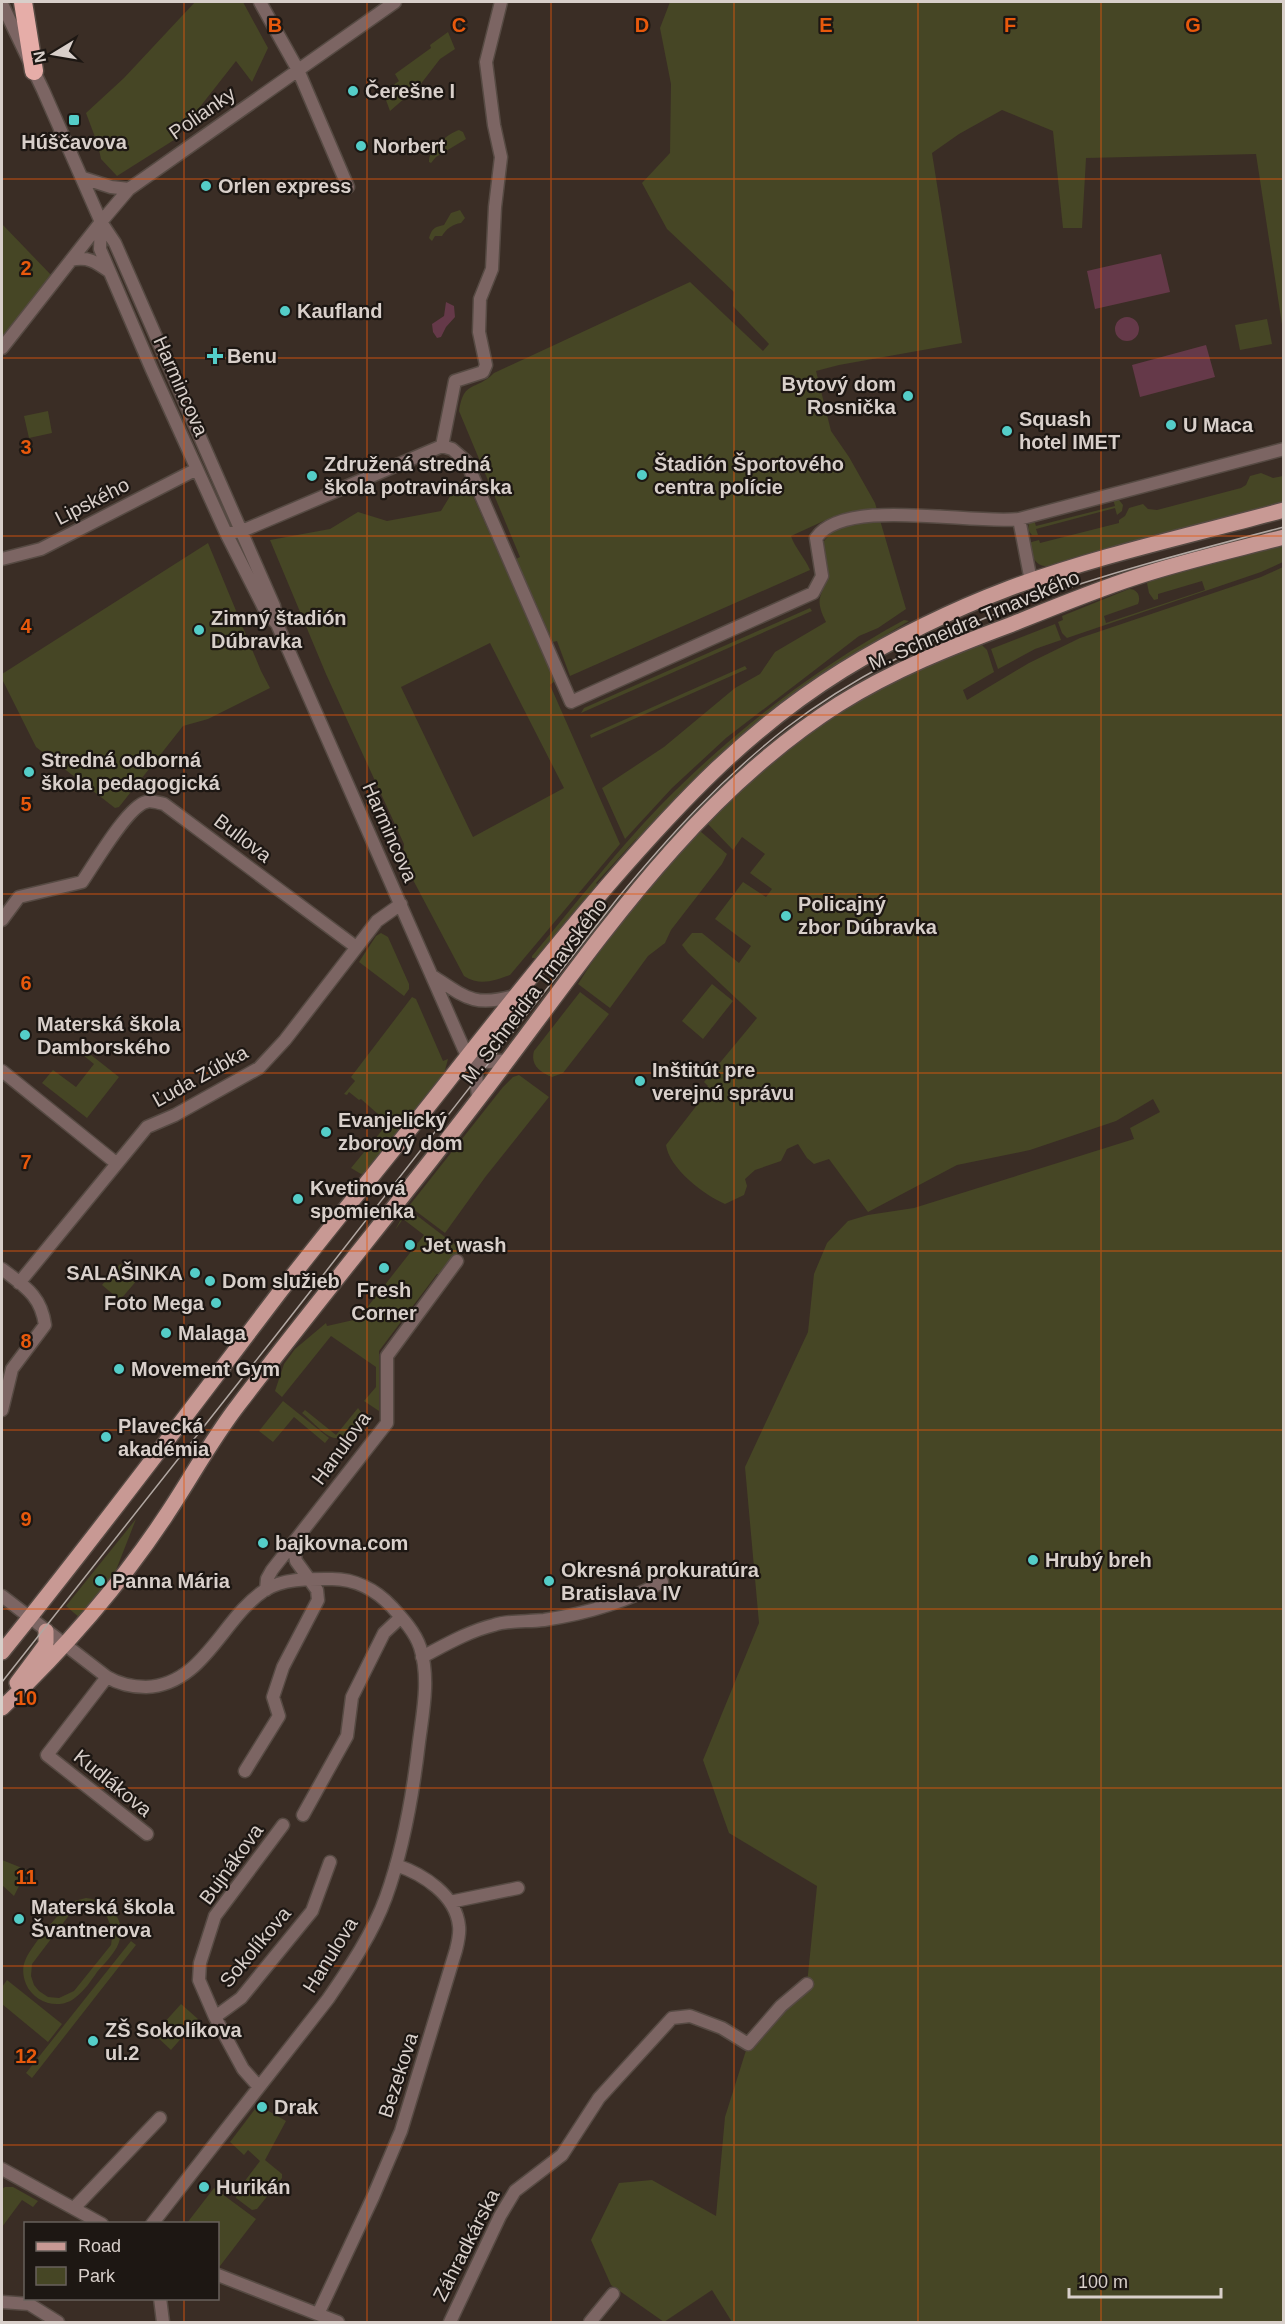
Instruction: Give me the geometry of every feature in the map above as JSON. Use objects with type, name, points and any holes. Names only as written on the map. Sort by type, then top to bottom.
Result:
[{"type":"highway","points":[[23,2],[34,71]]},
{"type":"main road","name":"M. Schneidra Trnavského","points":[[2,1652],[281,1291],[514,996],[642,844],[700,783],[744,742],[816,688],[870,654],[957,610],[1031,581],[1093,561],[1284,510]]},
{"type":"main road","name":"M. Schneidra Trnavského","points":[[2,1707],[65,1645],[120,1581],[237,1407],[509,1060],[611,922],[697,821],[751,771],[829,711],[910,665],[1109,586],[1165,568],[1284,537]]},
{"type":"main road","points":[[2,1707],[46,1644],[46,1631]]},
{"type":"street","points":[[260,2],[298,70],[348,187]]},
{"type":"street","name":"Polianky","points":[[101,222],[129,189],[395,2]]},
{"type":"street","points":[[442,446],[455,381],[483,372],[486,365],[479,332],[480,299],[492,269],[495,207],[501,157],[494,125],[486,62],[501,2]]},
{"type":"street","name":"Harmincova","points":[[2,4],[83,178],[101,222],[115,243],[242,531],[274,606],[277,624],[467,1056],[476,1070],[478,1100]]},
{"type":"street","points":[[83,178],[111,187],[129,189]]},
{"type":"street","name":"Harmincova","points":[[101,222],[100,249],[110,273],[226,533],[265,610],[277,624]]},
{"type":"street","points":[[2,348],[101,222]]},
{"type":"street","points":[[71,260],[84,257],[95,261],[110,273]]},
{"type":"street","points":[[226,533],[242,531],[442,446],[452,449],[466,461],[571,702],[813,593],[822,576],[816,538],[823,530],[852,517],[881,514],[994,520],[1018,519],[1284,449]]},
{"type":"street","name":"Lipského","points":[[2,560],[41,549],[197,469]]},
{"type":"street","points":[[1018,519],[1031,581]]},
{"type":"street","name":"Bullova","points":[[2,920],[19,897],[82,882],[124,819],[135,807],[147,801],[164,804],[356,947]]},
{"type":"street","name":"Ľuda Zúbka","points":[[19,1283],[147,1128],[259,1068],[285,1040],[377,921],[400,904]]},
{"type":"street","points":[[434,977],[463,995],[480,1002],[493,1002],[514,996]]},
{"type":"street","points":[[467,1056],[489,1062],[509,1060]]},
{"type":"street","points":[[2,1071],[116,1163]]},
{"type":"street","name":"Hanulova","points":[[266,1590],[267,1579],[272,1570],[387,1423],[387,1356],[457,1261]]},
{"type":"street","points":[[2,1269],[38,1299],[45,1325],[12,1369],[2,1410]]},
{"type":"street","points":[[246,1771],[279,1716],[273,1697],[283,1667],[318,1600],[317,1590],[299,1568],[293,1544]]},
{"type":"street","name":"Hanulova","points":[[2,1596],[107,1677],[123,1685],[141,1687],[164,1684],[183,1676],[202,1659],[229,1625],[266,1590],[289,1581],[336,1579],[374,1591],[401,1617],[418,1640],[425,1687],[423,1713],[407,1823],[386,1898],[354,1960],[328,1999],[153,2222]]},
{"type":"street","points":[[422,1657],[479,1629],[496,1624],[546,1619],[580,1612],[623,1600],[662,1582]]},
{"type":"street","points":[[303,1815],[347,1736],[352,1697],[384,1633],[401,1617]]},
{"type":"street","name":"Kudlákova","points":[[107,1677],[47,1755],[147,1834]]},
{"type":"street","name":"Bujnákova","points":[[259,2087],[243,2069],[215,2016],[199,1980],[200,1963],[215,1916],[283,1825]]},
{"type":"street","name":"Sokolíkova","points":[[215,2016],[241,1998],[312,1911],[330,1862]]},
{"type":"street","name":"Bezekova","points":[[318,2314],[380,2181],[407,2114],[456,1950],[459,1925],[450,1902],[429,1881],[396,1866]]},
{"type":"street","points":[[450,1902],[518,1888]]},
{"type":"street","name":"Záhradkárska","points":[[450,2322],[500,2216],[515,2191],[562,2155],[598,2098],[672,2018],[690,2016],[722,2028],[748,2044],[781,2006],[807,1984]]},
{"type":"street","points":[[74,2208],[160,2118]]},
{"type":"street","points":[[2,2169],[100,2222]]},
{"type":"street","points":[[219,2275],[338,2322]]},
{"type":"street","points":[[590,2322],[613,2294]]},
{"type":"street","points":[[160,2300],[163,2322]]},
{"type":"street","points":[[2,2301],[29,2304],[58,2322]]},
{"type":"green space","points":[[195,2],[243,2],[268,48],[252,82],[236,61],[174,140],[117,176],[101,159],[86,113],[124,78]]},
{"type":"green space","points":[[670,2],[1283,2],[1283,331],[1256,154],[1086,158],[1082,228],[1063,228],[1053,131],[1002,110],[959,134],[932,153],[962,343],[816,371],[831,431],[849,457],[875,503],[906,609],[878,628],[859,636],[726,738],[672,788],[625,839],[602,788],[664,747],[735,688],[760,674],[775,652],[826,622],[820,607],[820,597],[827,571],[824,541],[834,529],[828,519],[791,536],[810,570],[570,676],[557,641],[553,642],[516,559],[520,557],[459,411],[467,390],[494,373],[690,282],[763,351],[769,344],[733,306],[734,292],[667,229],[642,183],[670,153],[671,84],[660,28]]},
{"type":"green space","points":[[448,32],[455,49],[440,59],[420,85],[390,111],[383,92],[399,81],[395,74],[431,48],[430,45]]},
{"type":"green space","points":[[459,130],[463,132],[466,139],[436,157],[431,163],[429,162],[432,152],[439,143]]},
{"type":"green space","points":[[460,210],[465,218],[461,223],[450,227],[442,236],[435,236],[432,241],[429,238],[434,228],[444,225],[451,213]]},
{"type":"green space","points":[[2,224],[52,276],[2,340]]},
{"type":"green space","points":[[1267,319],[1272,344],[1240,350],[1235,325]]},
{"type":"green space","points":[[48,411],[52,433],[29,438],[24,416]]},
{"type":"green space","points":[[1261,473],[1273,478],[1283,476],[1283,504],[1050,566],[1041,565],[1034,560],[1028,543],[1039,540],[1040,543],[1119,523],[1129,508],[1143,504],[1148,509],[1157,510],[1241,488],[1246,485],[1250,476]]},
{"type":"green space","points":[[465,478],[555,681],[550,685],[620,844],[510,975],[487,982],[476,981],[464,976],[403,861],[404,844],[326,674],[270,540],[330,529],[358,512],[387,521],[441,511],[458,483]],"holes":[[[490,643],[564,788],[473,837],[401,687]]]},
{"type":"green space","points":[[1113,499],[1119,500],[1123,505],[1122,511],[1117,515],[1115,508],[1036,529],[1038,535],[1032,535],[1028,530],[1029,523],[1034,520],[1036,526],[1115,506]]},
{"type":"green space","points":[[208,543],[270,688],[208,719],[183,726],[119,807],[115,808],[36,747],[2,679],[2,674]]},
{"type":"green space","points":[[1283,544],[1283,562],[1261,572],[1067,638],[1062,633],[1058,622],[1063,620],[1062,616],[1129,589],[1135,590],[1138,594],[1138,604],[1104,616],[1106,623],[1205,590],[1202,581],[1158,594],[1158,599],[1154,600],[1149,593],[1147,583],[1160,576]]},
{"type":"green space","points":[[1283,567],[1283,2322],[732,2322],[712,2290],[664,2322],[611,2285],[591,2240],[619,2183],[652,2180],[716,2216],[725,2117],[748,2044],[807,1984],[817,1886],[729,1833],[703,1760],[759,1623],[745,1467],[808,1332],[814,1274],[827,1243],[848,1221],[868,1215],[914,1208],[1134,1139],[1130,1128],[1160,1112],[1153,1099],[1116,1121],[1030,1150],[957,1165],[868,1212],[829,1159],[814,1164],[798,1144],[787,1149],[781,1161],[755,1170],[745,1179],[747,1186],[744,1195],[725,1204],[707,1194],[680,1171],[666,1145],[704,1096],[702,1094],[708,1086],[704,1082],[757,1018],[682,945],[692,933],[702,933],[739,963],[751,946],[715,919],[743,882],[766,897],[772,889],[750,873],[765,854],[742,837],[733,850],[707,823],[767,767],[800,741],[868,695],[905,675],[982,645],[987,650],[994,672],[963,690],[967,700],[1029,663],[1080,638],[1261,577]]},
{"type":"green space","points":[[810,608],[812,611],[581,713],[584,708]]},
{"type":"green space","points":[[904,620],[909,621],[835,668],[764,719],[699,776],[638,840],[636,839],[596,883],[598,885],[536,958],[532,958],[594,880],[642,825],[715,753],[806,681]]},
{"type":"green space","points":[[1055,624],[1061,640],[1035,649],[998,669],[991,649]]},
{"type":"green space","points":[[967,630],[968,634],[740,770],[793,728],[848,691],[906,658]]},
{"type":"green space","points":[[745,666],[747,669],[591,738],[590,735]]},
{"type":"green space","points":[[700,831],[727,854],[722,864],[671,930],[665,943],[648,956],[610,1008],[578,984],[605,943],[635,904]]},
{"type":"green space","points":[[381,933],[388,937],[409,984],[409,989],[404,996],[359,962],[376,936]]},
{"type":"green space","points":[[712,984],[733,1001],[703,1039],[682,1021]]},
{"type":"green space","points":[[580,992],[609,1014],[563,1073],[552,1077],[537,1067],[533,1060],[534,1051]]},
{"type":"green space","points":[[412,997],[416,999],[443,1061],[448,1059],[443,1078],[366,1173],[361,1174],[351,1168],[388,1123],[361,1099],[359,1100],[349,1092],[347,1095],[344,1094],[355,1081],[351,1077]]},
{"type":"green space","points":[[86,1051],[119,1077],[87,1118],[42,1083],[53,1070],[76,1087],[94,1064],[83,1055]]},
{"type":"green space","points":[[519,1075],[549,1097],[486,1176],[445,1233],[409,1206],[503,1087],[513,1077]]},
{"type":"green space","points":[[407,1208],[462,1250],[444,1275],[437,1274],[379,1351],[379,1411],[364,1401],[376,1387],[376,1367],[331,1336],[282,1397],[275,1391],[284,1364],[295,1349],[326,1323],[327,1326],[358,1319],[424,1235],[403,1219],[395,1230]]},
{"type":"green space","points":[[120,1264],[138,1279],[120,1300],[102,1285]]},
{"type":"green space","points":[[283,1401],[329,1438],[325,1443],[294,1417],[273,1442],[259,1431]]},
{"type":"green space","points":[[358,1408],[368,1421],[365,1425],[359,1422],[351,1432],[344,1437],[337,1438],[324,1433],[302,1413],[305,1410],[336,1435]]},
{"type":"green space","points":[[136,1519],[111,1583],[81,1619],[66,1606]]},
{"type":"green space","points":[[2,1860],[27,1870],[14,1896],[2,1885]]},
{"type":"green space","points":[[86,1898],[109,1908],[119,1921],[120,1938],[113,1954],[79,1995],[63,2004],[48,2003],[30,1991],[24,1978],[24,1964],[32,1948],[66,1906]],"holes":[[[83,1907],[100,1911],[107,1917],[113,1931],[111,1945],[74,1991],[59,1998],[48,1997],[39,1991],[31,1976],[32,1964],[70,1914]]]},
{"type":"green space","points":[[131,1941],[136,1945],[32,2078],[26,2073]]},
{"type":"green space","points":[[7,1980],[62,2024],[48,2042],[2,2004],[2,1987]]},
{"type":"green space","points":[[181,2004],[198,2019],[171,2050],[154,2034]]},
{"type":"green space","points":[[258,2105],[286,2121],[265,2160],[282,2174],[282,2178],[257,2209],[252,2210],[236,2198],[235,2194],[260,2161],[248,2150],[244,2155],[230,2142]]},
{"type":"green space","points":[[13,2187],[38,2201],[33,2207],[22,2200],[2,2227],[2,2189]]},
{"type":"green space","points":[[214,2188],[256,2219],[220,2266],[219,2222],[188,2222]]},
{"type":"shaded area","points":[[1161,254],[1170,292],[1095,309],[1087,271]]},
{"type":"shaded area","points":[[446,302],[454,306],[455,317],[441,337],[437,338],[432,324],[444,316]]},
{"type":"shaded area","points":[[1127,317],[1132,318],[1138,324],[1138,334],[1132,340],[1127,341],[1122,340],[1116,334],[1115,329],[1116,324],[1122,318]]},
{"type":"shaded area","points":[[1206,345],[1215,377],[1140,397],[1132,365]]},
{"type":"tram line","points":[[2,1682],[617,899],[676,831],[762,747],[842,690],[900,657],[961,628],[1088,581],[1284,527]]},
{"type":"place","name":"Čerešne I","points":[[353,91]]},
{"type":"place","name":"Húščavova","points":[[74,120]]},
{"type":"place","name":"Norbert","points":[[361,146]]},
{"type":"place","name":"Orlen express","points":[[206,186]]},
{"type":"place","name":"Kaufland","points":[[285,311]]},
{"type":"place","name":"Benu","points":[[215,356]]},
{"type":"place","name":"Bytový dom Rosnička","points":[[908,396]]},
{"type":"place","name":"U Maca","points":[[1171,425]]},
{"type":"place","name":"Squash hotel IMET","points":[[1007,431]]},
{"type":"place","name":"Štadión Športového centra polície","points":[[642,475]]},
{"type":"place","name":"Združená stredná škola potravinárska","points":[[312,476]]},
{"type":"place","name":"Zimný štadión Dúbravka","points":[[199,630]]},
{"type":"place","name":"Stredná odborná škola pedagogická","points":[[29,772]]},
{"type":"place","name":"Policajný zbor Dúbravka","points":[[786,916]]},
{"type":"place","name":"Materská škola Damborského","points":[[25,1035]]},
{"type":"place","name":"Inštitút pre verejnú správu","points":[[640,1081]]},
{"type":"place","name":"Evanjelický zborový dom","points":[[326,1132]]},
{"type":"place","name":"Kvetinová spomienka","points":[[298,1199]]},
{"type":"place","name":"Jet wash","points":[[410,1245]]},
{"type":"place","name":"Fresh Corner","points":[[384,1268]]},
{"type":"place","name":"SALAŠINKA","points":[[195,1273]]},
{"type":"place","name":"Dom služieb","points":[[210,1281]]},
{"type":"place","name":"Foto Mega","points":[[216,1303]]},
{"type":"place","name":"Malaga","points":[[166,1333]]},
{"type":"place","name":"Movement Gym","points":[[119,1369]]},
{"type":"place","name":"Plavecká akadémia","points":[[106,1437]]},
{"type":"place","name":"bajkovna.com","points":[[263,1543]]},
{"type":"place","name":"Hrubý breh","points":[[1033,1560]]},
{"type":"place","name":"Panna Mária","points":[[100,1581]]},
{"type":"place","name":"Okresná prokuratúra Bratislava IV","points":[[549,1581]]},
{"type":"place","name":"Materská škola Švantnerova","points":[[19,1919]]},
{"type":"place","name":"ZŠ Sokolíkova ul.2","points":[[93,2041]]},
{"type":"place","name":"Drak","points":[[262,2107]]},
{"type":"place","name":"Hurikán","points":[[204,2187]]}]
